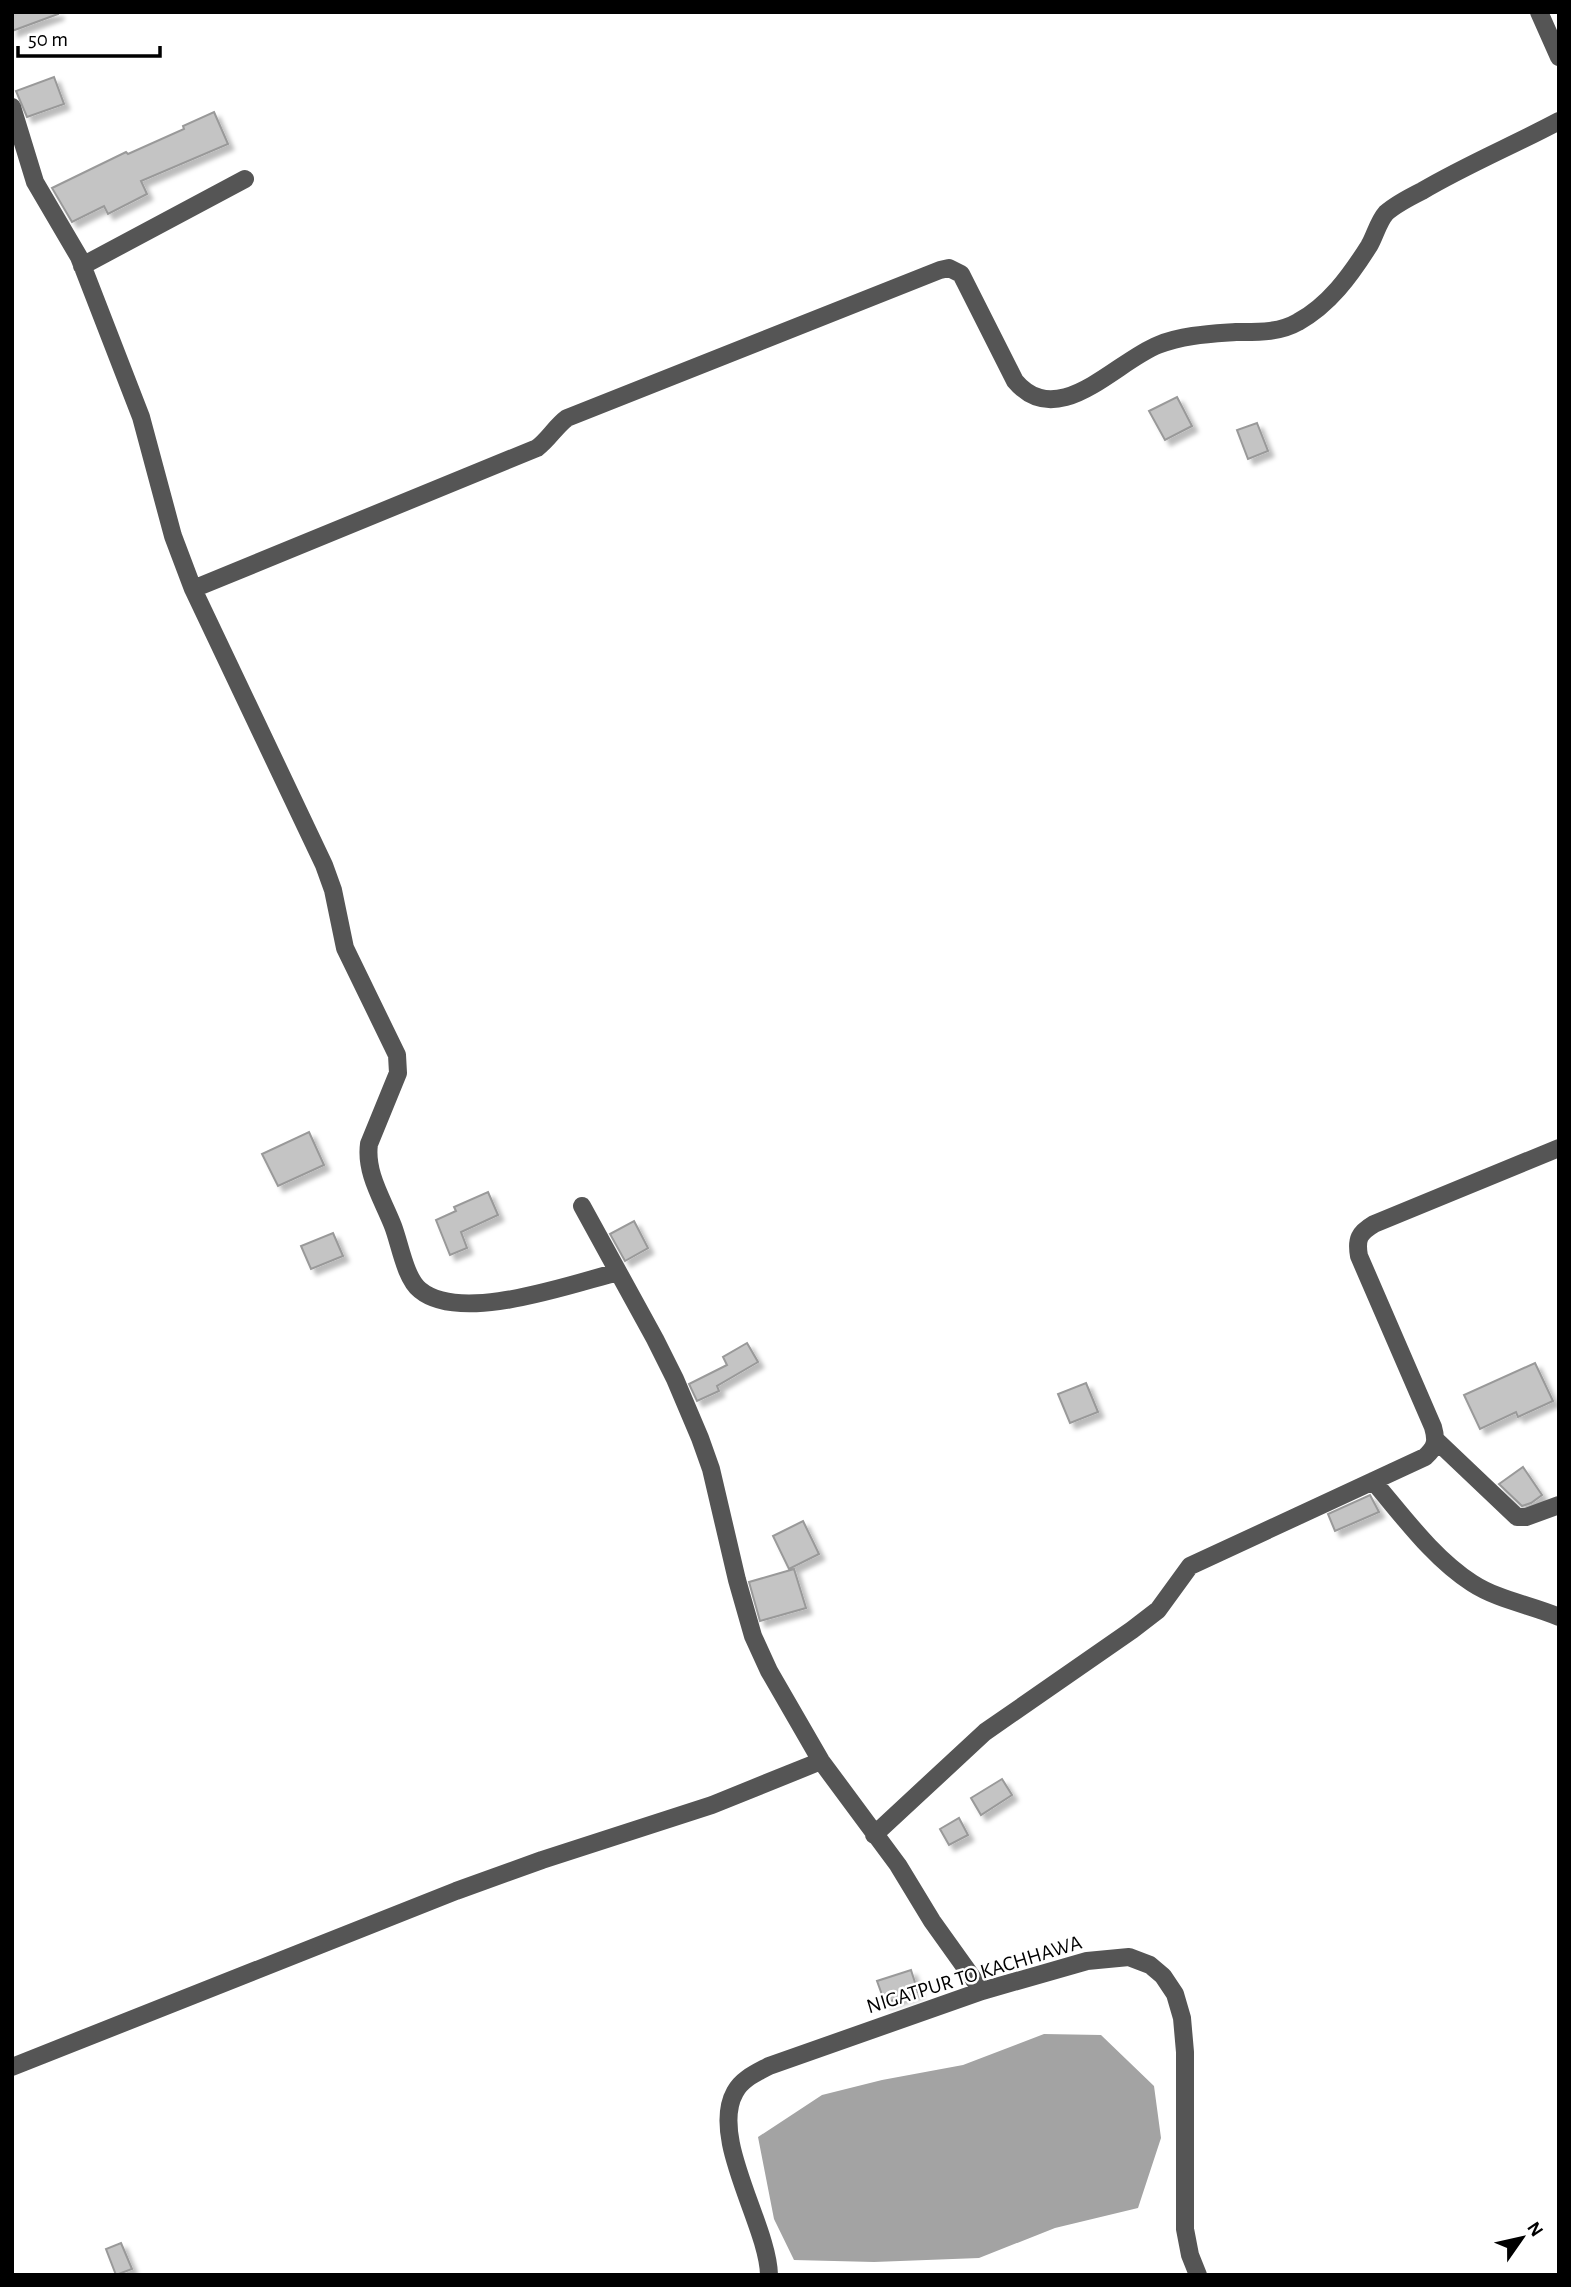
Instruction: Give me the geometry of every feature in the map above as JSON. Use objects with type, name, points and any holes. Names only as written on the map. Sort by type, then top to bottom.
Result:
[{"type":"street","points":[[1539,12],[1559,57]]},
{"type":"street","points":[[12,107],[36,181],[82,266],[141,417],[173,536],[193,589],[324,865],[333,890],[345,948],[397,1055],[398,1073],[369,1144],[368,1155],[369,1166],[411,1280],[420,1291],[433,1297],[455,1303],[481,1304],[522,1297],[618,1272]]},
{"type":"street","points":[[193,589],[537,448],[568,418],[940,270],[955,270],[966,279],[1015,381],[1023,390],[1048,400],[1076,394],[1133,357],[1178,338],[1283,329],[1316,312],[1342,286],[1370,244],[1381,221],[1393,208],[1430,186],[1559,121]]},
{"type":"street","points":[[82,266],[246,179]]},
{"type":"street","points":[[1559,1148],[1374,1224],[1359,1235],[1357,1244],[1359,1256],[1437,1441],[1517,1517],[1526,1517],[1559,1505]]},
{"type":"street","points":[[582,1206],[670,1369],[700,1438],[712,1469],[737,1580],[753,1636],[775,1681],[821,1761],[898,1865],[932,1922],[982,1992]]},
{"type":"street","points":[[874,1835],[985,1732],[1158,1610],[1190,1566],[1425,1457],[1433,1450],[1437,1441]]},
{"type":"street","points":[[1373,1481],[1446,1564],[1473,1584],[1559,1617]]},
{"type":"street","points":[[12,2067],[456,1891],[712,1805],[821,1761]]},
{"type":"street","name":"NIGATPUR TO KACHHAWA","points":[[769,2275],[767,2254],[737,2168],[729,2127],[729,2109],[735,2091],[749,2076],[769,2066],[982,1992],[1087,1961],[1113,1957],[1129,1957],[1150,1965],[1163,1976],[1175,1994],[1182,2018],[1185,2052],[1185,2229],[1190,2255],[1198,2275]]},
{"type":"shaded area","points":[[1044,2034],[1101,2035],[1154,2086],[1161,2138],[1138,2208],[1055,2228],[979,2258],[874,2262],[794,2260],[774,2219],[758,2137],[822,2095],[882,2080],[963,2065]]},
{"type":"building","points":[[12,12],[58,12],[58,14],[12,31]]},
{"type":"building","points":[[54,77],[64,104],[27,117],[16,91]]},
{"type":"building","points":[[214,112],[228,144],[141,181],[147,194],[108,214],[104,206],[72,222],[52,188],[126,152],[128,154],[184,129],[183,126]]},
{"type":"building","points":[[1177,397],[1192,426],[1165,440],[1149,411]]},
{"type":"building","points":[[1257,423],[1268,451],[1248,459],[1237,430]]},
{"type":"building","points":[[309,1132],[324,1165],[278,1186],[262,1154]]},
{"type":"building","points":[[488,1192],[498,1215],[461,1232],[467,1248],[450,1255],[436,1220],[456,1211],[454,1207]]},
{"type":"building","points":[[634,1221],[648,1248],[625,1261],[610,1234]]},
{"type":"building","points":[[333,1233],[343,1256],[311,1269],[301,1246]]},
{"type":"building","points":[[747,1343],[758,1362],[717,1386],[719,1391],[697,1401],[689,1384],[727,1365],[723,1357]]},
{"type":"building","points":[[1535,1363],[1553,1401],[1518,1417],[1516,1412],[1480,1429],[1464,1395]]},
{"type":"building","points":[[1086,1383],[1098,1412],[1070,1423],[1058,1394]]},
{"type":"building","points":[[1523,1467],[1542,1495],[1522,1506],[1499,1484]]},
{"type":"building","points":[[1370,1495],[1379,1512],[1335,1531],[1328,1514]]},
{"type":"building","points":[[803,1521],[819,1554],[789,1569],[773,1536]]},
{"type":"building","points":[[794,1569],[806,1608],[760,1621],[749,1582]]},
{"type":"building","points":[[1002,1779],[1012,1795],[981,1815],[971,1798]]},
{"type":"building","points":[[959,1818],[968,1835],[949,1845],[940,1829]]},
{"type":"building","points":[[911,1970],[918,1992],[885,2003],[877,1981]]},
{"type":"building","points":[[121,2243],[132,2269],[116,2275],[106,2249]]}]
